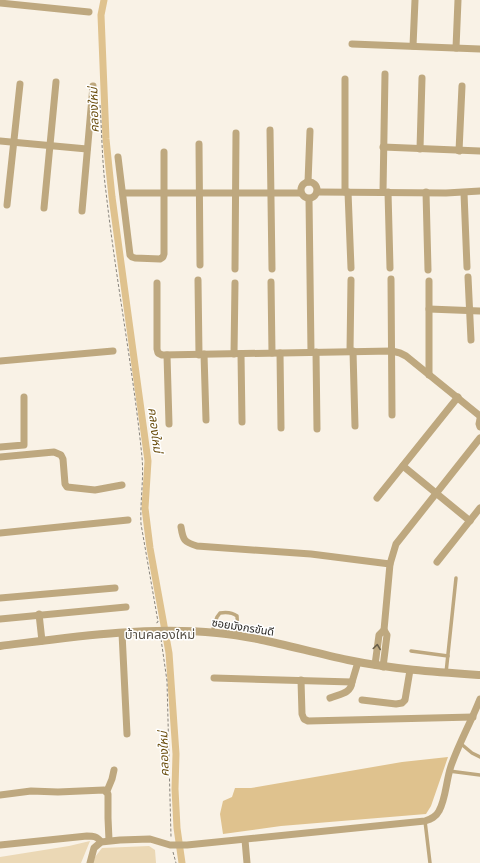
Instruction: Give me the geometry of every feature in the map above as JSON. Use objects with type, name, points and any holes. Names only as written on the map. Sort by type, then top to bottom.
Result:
[{"type":"street","points":[[413,46],[415,0]]},
{"type":"street","points":[[456,48],[458,0]]},
{"type":"street","points":[[1,2],[90,12]]},
{"type":"street","points":[[352,44],[480,49]]},
{"type":"street","points":[[385,74],[383,147],[390,268]]},
{"type":"street","points":[[420,149],[422,78]]},
{"type":"street","points":[[345,79],[347,192],[351,268]]},
{"type":"street","points":[[44,208],[56,82]]},
{"type":"street","points":[[7,205],[20,84]]},
{"type":"street","points":[[82,211],[93,86]]},
{"type":"street","points":[[459,151],[462,86]]},
{"type":"street","points":[[270,130],[272,269]]},
{"type":"street","points":[[301,193],[302,187],[308,182],[310,131]]},
{"type":"street","points":[[235,269],[236,133]]},
{"type":"street","points":[[0,141],[87,149]]},
{"type":"street","points":[[199,144],[200,265]]},
{"type":"street","points":[[383,147],[480,151]]},
{"type":"street","points":[[118,157],[129,250],[132,257],[160,260],[163,258],[164,254],[164,152]]},
{"type":"street","points":[[308,182],[315,185],[317,192],[314,197],[309,199]]},
{"type":"street","points":[[317,192],[464,193],[480,191]]},
{"type":"street","points":[[426,192],[428,270]]},
{"type":"street","points":[[123,193],[301,193],[304,197],[309,199]]},
{"type":"street","points":[[464,193],[467,267]]},
{"type":"street","points":[[309,199],[317,429]]},
{"type":"street","points":[[468,277],[470,340]]},
{"type":"street","points":[[391,279],[392,414]]},
{"type":"street","points":[[198,280],[201,355],[206,420]]},
{"type":"street","points":[[351,280],[355,426]]},
{"type":"street","points":[[429,375],[430,281]]},
{"type":"street","points":[[271,282],[272,353]]},
{"type":"street","points":[[157,283],[158,353],[167,355],[201,355],[392,351],[406,356],[480,416]]},
{"type":"street","points":[[235,283],[237,354],[242,422]]},
{"type":"street","points":[[429,309],[480,311]]},
{"type":"street","points":[[0,361],[112,351]]},
{"type":"street","points":[[280,353],[281,428]]},
{"type":"street","points":[[167,355],[169,424]]},
{"type":"street","points":[[0,447],[24,445],[24,397]]},
{"type":"street","points":[[377,498],[458,398]]},
{"type":"street","points":[[480,419],[480,427]]},
{"type":"street","points":[[379,666],[379,636],[384,630],[390,564],[396,544],[480,438]]},
{"type":"street","points":[[0,457],[54,452],[61,455],[64,459],[65,484],[67,487],[94,490],[122,485]]},
{"type":"street","points":[[403,466],[470,521]]},
{"type":"street","points":[[436,562],[480,508]]},
{"type":"street","points":[[0,533],[128,520]]},
{"type":"street","points":[[181,527],[184,539],[188,543],[197,546],[311,554],[390,564]]},
{"type":"street","points":[[0,598],[115,588]]},
{"type":"street","points":[[0,618],[126,607]]},
{"type":"street","points":[[39,614],[42,641]]},
{"type":"street","name":"ซอยมังกรขันดี","points":[[0,646],[122,633],[160,631],[212,633],[238,636],[379,666],[410,670],[480,675]]},
{"type":"street","points":[[122,633],[127,734]]},
{"type":"street","points":[[330,698],[348,692],[352,687],[358,662]]},
{"type":"street","points":[[362,700],[396,704],[402,703],[405,700],[410,670]]},
{"type":"street","points":[[214,678],[352,682]]},
{"type":"street","points":[[301,680],[302,714],[304,719],[308,721],[473,717]]},
{"type":"street","points":[[90,863],[94,848],[101,842],[109,840],[150,839],[169,844],[187,845],[425,821],[432,818],[440,809],[450,771],[460,743],[480,699]]},
{"type":"street","points":[[109,840],[107,791],[114,770]]},
{"type":"street","points":[[0,795],[31,791],[58,792],[101,789],[107,791]]},
{"type":"street","points":[[0,846],[87,836],[99,838],[101,842]]},
{"type":"street","points":[[245,840],[247,863]]},
{"type":"lane","points":[[446,673],[456,578]]},
{"type":"lane","points":[[212,633],[217,617],[220,613],[224,612],[235,614],[237,616],[238,636]]},
{"type":"lane","points":[[411,651],[448,656]]},
{"type":"lane","points":[[460,743],[472,754],[480,757]]},
{"type":"lane","points":[[450,771],[480,774]]},
{"type":"lane","points":[[425,821],[430,863]]},
{"type":"path","points":[[100,105],[106,192],[133,381],[142,457],[143,470],[140,508],[141,524],[158,620],[158,622],[151,627],[150,632],[153,638],[162,640],[167,680],[172,834],[169,849],[174,853],[176,863]]},
{"type":"shaded area","points":[[448,757],[431,806],[426,814],[281,826],[223,834],[220,814],[223,801],[232,797],[235,788],[251,788],[402,762]]},
{"type":"shaded area","points":[[90,841],[81,863],[0,863],[0,857],[69,846]]},
{"type":"shaded area","points":[[149,846],[155,850],[156,863],[93,863],[95,857],[102,848]]},
{"type":"waterway","name":"คลองใหม่","points":[[104,0],[101,15],[106,139],[112,197],[148,461],[145,508],[150,548],[169,653],[176,754],[175,789],[177,828],[182,863]]},
{"type":"district","name":"บ้านคลองใหม่","points":[[160,634]]}]
